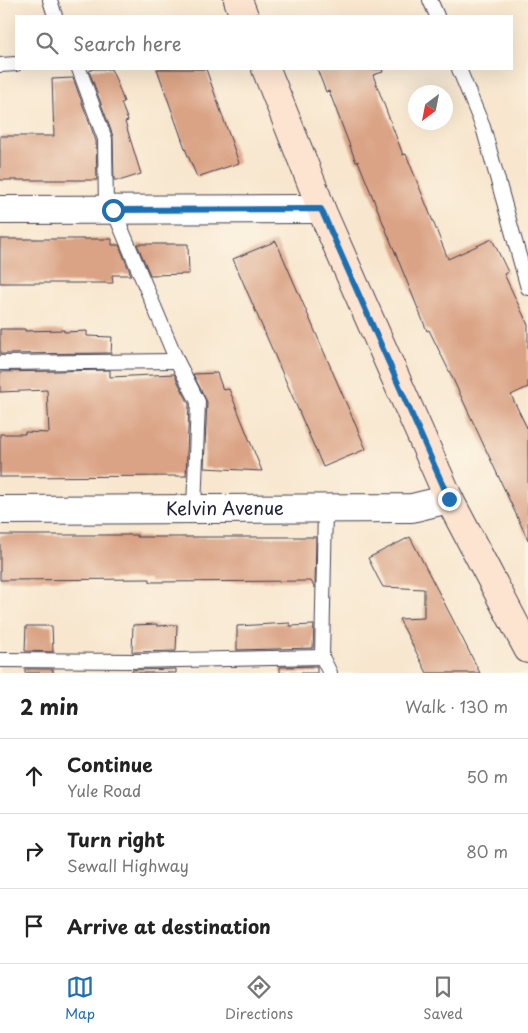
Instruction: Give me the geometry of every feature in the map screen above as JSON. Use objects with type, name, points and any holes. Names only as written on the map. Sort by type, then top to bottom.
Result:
[{"type":"street","points":[[238,0],[244,15]]},
{"type":"street","points":[[266,70],[321,209],[449,499],[528,649]]},
{"type":"street","points":[[0,210],[321,209]]},
{"type":"street","name":"Kelvin Avenue","points":[[0,510],[412,508],[449,499]]},
{"type":"lane","points":[[50,0],[55,15]]},
{"type":"lane","points":[[430,0],[437,15]]},
{"type":"lane","points":[[0,65],[15,64]]},
{"type":"lane","points":[[78,70],[105,139],[110,209],[176,361],[198,402],[194,509]]},
{"type":"lane","points":[[459,70],[483,127],[528,288]]},
{"type":"lane","points":[[0,364],[176,361]]},
{"type":"lane","points":[[325,508],[322,657],[330,673]]},
{"type":"lane","points":[[0,660],[322,657]]},
{"type":"building","points":[[111,70],[124,102],[121,103],[128,121],[125,122],[141,174],[122,180],[114,180],[113,136],[89,71]]},
{"type":"building","points":[[157,70],[206,70],[239,163],[197,177]]},
{"type":"building","points":[[317,70],[382,70],[383,72],[373,75],[403,155],[406,154],[448,259],[492,239],[508,272],[504,274],[528,325],[528,387],[511,395],[528,430],[528,540],[452,377],[429,330],[427,331],[358,161],[356,162],[329,91],[326,92]]},
{"type":"building","points":[[73,78],[96,141],[97,180],[0,180],[0,136],[54,136],[52,79]]},
{"type":"building","points":[[0,239],[112,239],[112,245],[119,245],[131,275],[112,275],[113,283],[0,283]]},
{"type":"building","points":[[276,241],[366,449],[323,467],[233,259]]},
{"type":"building","points":[[137,244],[188,244],[189,274],[150,275]]},
{"type":"building","points":[[0,329],[25,329],[25,331],[64,330],[64,332],[87,331],[87,336],[112,337],[111,353],[0,354]]},
{"type":"building","points":[[110,370],[110,377],[174,374],[189,404],[186,476],[0,477],[0,434],[49,433],[47,390],[0,392],[0,372]]},
{"type":"building","points":[[217,373],[223,390],[229,389],[262,471],[204,468],[207,402],[193,374]]},
{"type":"building","points":[[0,535],[316,537],[315,588],[311,581],[150,582],[150,579],[0,580]]},
{"type":"building","points":[[410,537],[480,673],[427,673],[399,619],[424,618],[424,589],[383,587],[368,558]]},
{"type":"building","points":[[290,623],[290,626],[314,625],[313,648],[237,650],[237,626]]},
{"type":"building","points":[[157,624],[157,626],[177,625],[176,651],[132,652],[133,625]]},
{"type":"building","points":[[26,626],[52,626],[53,652],[25,651]]},
{"type":"building","points":[[317,666],[317,673],[280,673],[280,667]]},
{"type":"building","points":[[25,669],[53,669],[53,673],[25,673]]},
{"type":"building","points":[[176,669],[176,673],[132,673],[132,670]]},
{"type":"route","points":[[113,210],[321,209],[449,499]]}]
